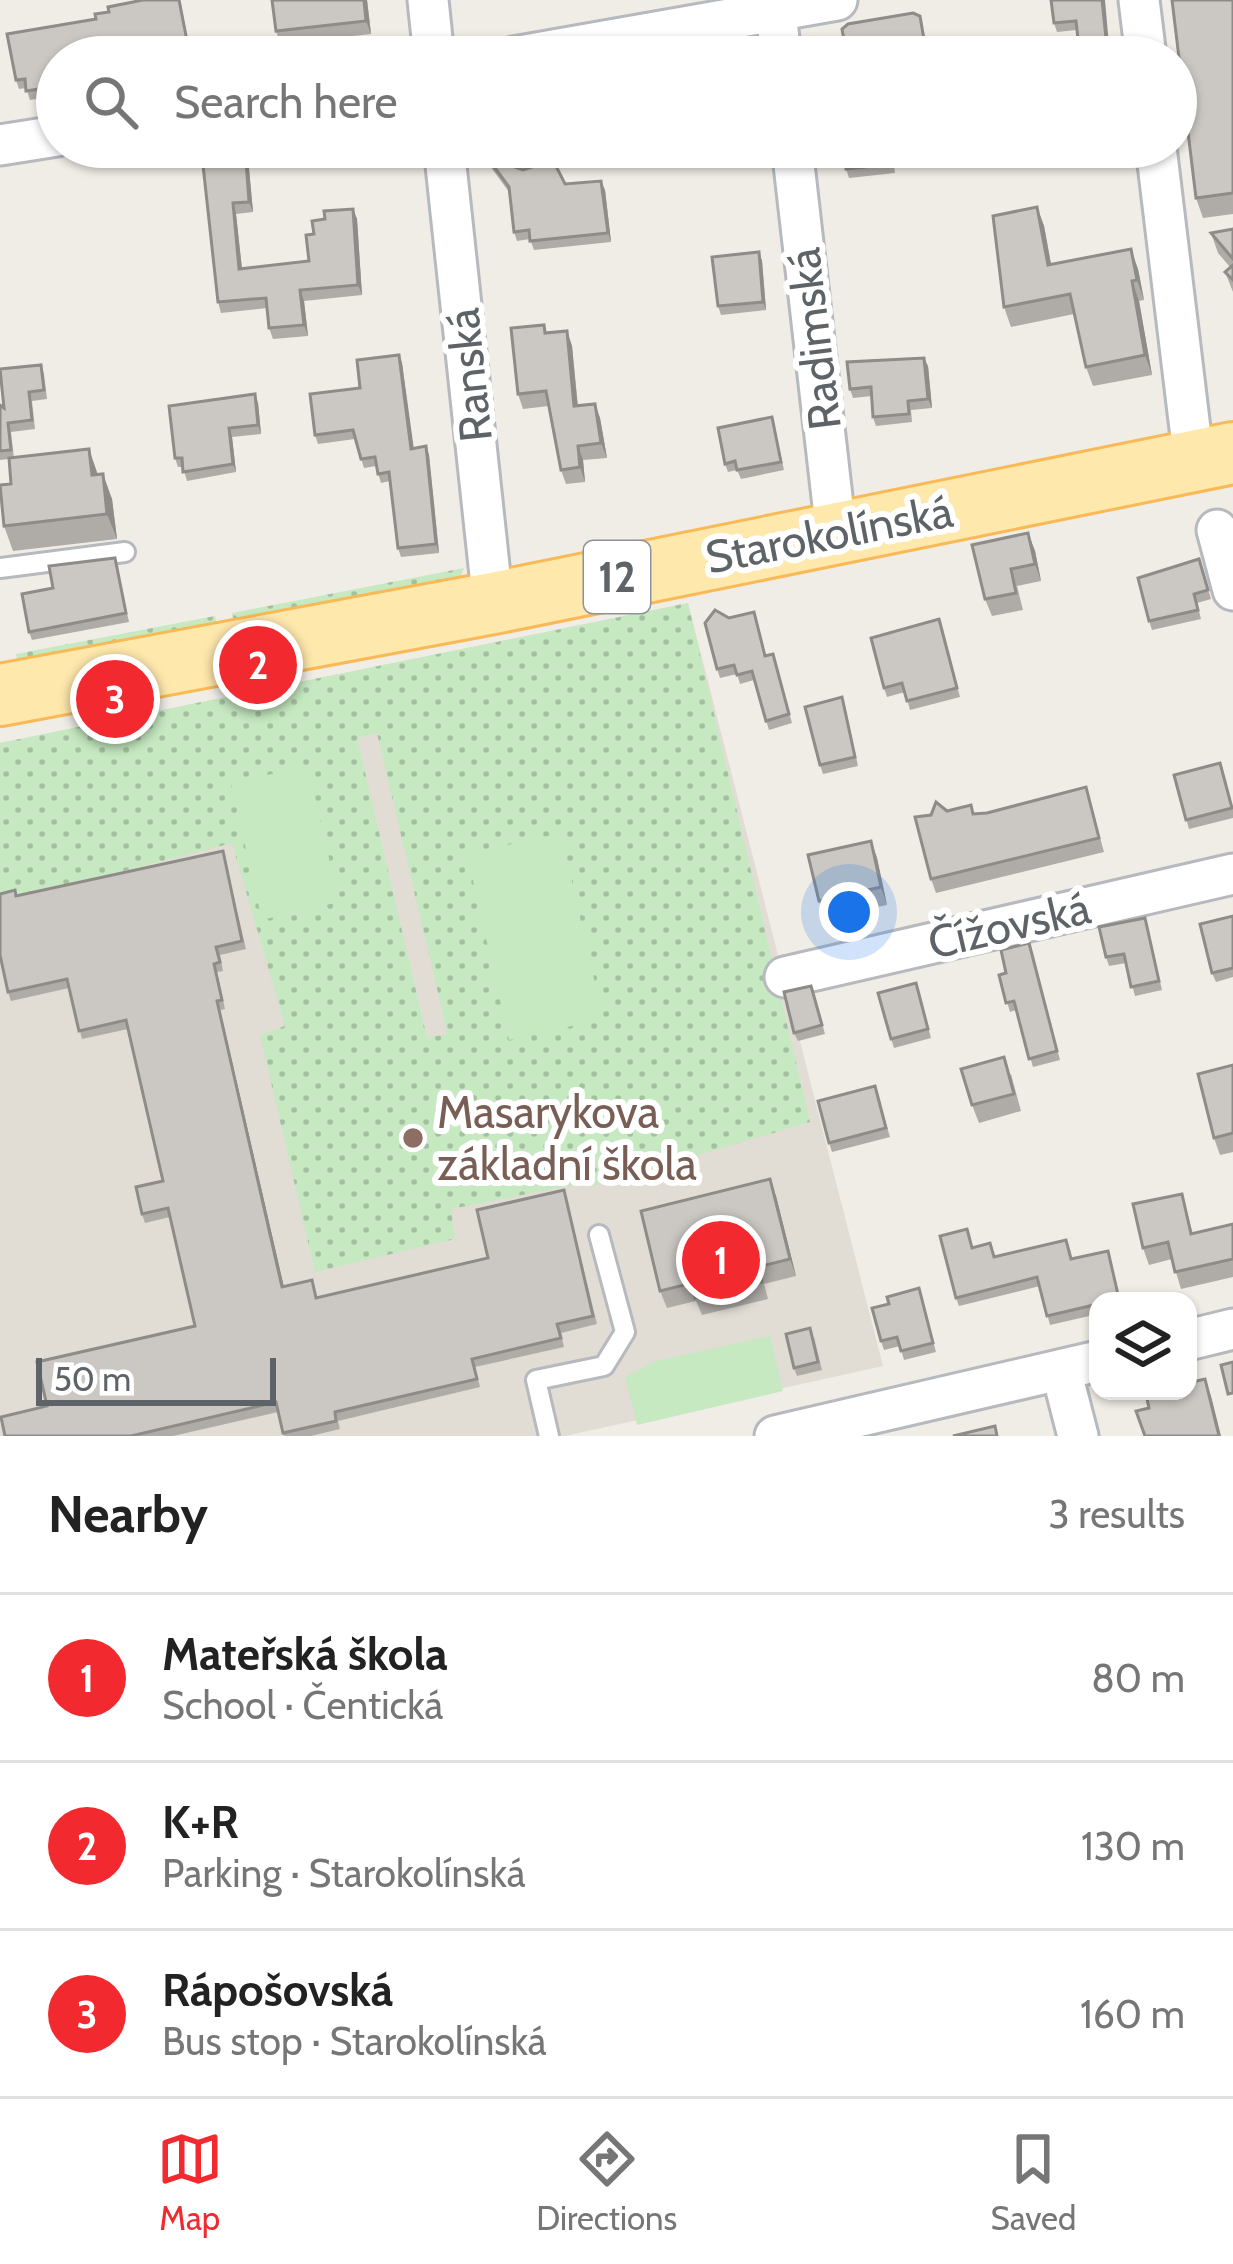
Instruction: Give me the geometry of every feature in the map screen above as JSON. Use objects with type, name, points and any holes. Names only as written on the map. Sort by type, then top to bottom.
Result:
[{"type":"main road","name":"Starokolínská","points":[[3,689],[493,603],[1214,457]]},
{"type":"street","points":[[428,0],[432,36]]},
{"type":"street","points":[[636,36],[837,0]]},
{"type":"street","points":[[1139,0],[1143,36]]},
{"type":"street","points":[[776,12],[779,36]]},
{"type":"street","points":[[0,146],[36,140]]},
{"type":"street","name":"Ranská","points":[[446,168],[493,603]]},
{"type":"street","name":"Radimská","points":[[794,168],[836,532]]},
{"type":"street","points":[[1160,168],[1214,457]]},
{"type":"street","points":[[1217,530],[1233,590]]},
{"type":"street","name":"Čížovská","points":[[785,977],[1233,874]]},
{"type":"street","points":[[1197,1338],[1233,1329]]},
{"type":"street","points":[[775,1436],[1080,1365],[1078,1436]]},
{"type":"lane","points":[[0,568],[125,552]]},
{"type":"lane","points":[[549,1436],[536,1380],[604,1366],[625,1332],[599,1235]]},
{"type":"shaded area","name":"Masarykova základní škola","points":[[688,603],[883,1366],[565,1436],[0,1436],[0,743]]},
{"type":"green space","points":[[464,568],[457,586],[235,628],[232,613]]},
{"type":"green space","points":[[688,603],[810,1122],[597,1185],[568,1186],[451,1209],[455,1239],[315,1272],[260,1035],[285,1026],[232,843],[0,903],[0,743]],"holes":[[[377,733],[447,1034],[427,1038],[357,738]]]},
{"type":"green space","points":[[215,616],[218,631],[19,669],[16,654]]},
{"type":"green space","points":[[308,766],[339,902],[262,920],[231,783]]},
{"type":"green space","points":[[561,833],[603,1019],[509,1040],[467,854]]},
{"type":"green space","points":[[770,1336],[783,1391],[637,1425],[625,1377],[656,1361]]},
{"type":"building","points":[[179,0],[186,36],[36,36],[36,89],[26,91],[25,79],[16,80],[7,34],[96,19],[95,14],[109,12],[108,7]]},
{"type":"building","points":[[272,0],[364,0],[366,21],[276,31]]},
{"type":"building","points":[[1051,0],[1102,0],[1106,36],[1078,36],[1076,21],[1054,23]]},
{"type":"building","points":[[1172,0],[1233,0],[1233,193],[1196,198],[1192,168],[1197,168],[1197,36],[1176,36]]},
{"type":"building","points":[[913,13],[920,16],[923,36],[843,36],[842,29]]},
{"type":"building","points":[[203,168],[247,168],[249,202],[233,203],[239,269],[309,261],[306,235],[314,234],[312,221],[325,219],[324,211],[353,209],[358,285],[300,290],[304,325],[269,328],[266,298],[218,302]]},
{"type":"building","points":[[495,168],[557,168],[565,184],[601,181],[608,233],[530,241],[529,230],[514,232],[509,187]]},
{"type":"building","points":[[1037,207],[1048,265],[1131,249],[1145,355],[1086,367],[1070,294],[1004,307],[993,216]]},
{"type":"building","points":[[1233,229],[1233,259],[1211,233]]},
{"type":"building","points":[[759,252],[763,302],[718,306],[712,257]]},
{"type":"building","points":[[544,325],[545,333],[567,331],[574,406],[595,404],[601,443],[578,446],[580,467],[561,470],[546,391],[518,394],[511,328]]},
{"type":"building","points":[[399,355],[411,449],[426,446],[436,544],[398,548],[389,472],[378,474],[375,457],[361,459],[353,430],[315,435],[310,394],[360,388],[357,360]]},
{"type":"building","points":[[924,358],[928,399],[908,401],[909,414],[873,417],[871,387],[850,389],[847,362]]},
{"type":"building","points":[[41,365],[44,390],[29,392],[32,420],[8,423],[11,450],[0,451],[0,405],[4,408],[0,369]]},
{"type":"building","points":[[255,394],[258,425],[229,428],[233,464],[183,472],[182,458],[175,458],[169,406]]},
{"type":"building","points":[[772,417],[781,462],[737,470],[735,461],[725,464],[718,428]]},
{"type":"building","points":[[89,449],[92,475],[103,474],[107,514],[4,526],[0,485],[11,484],[9,458]]},
{"type":"building","points":[[1028,533],[1035,564],[1011,569],[1016,593],[985,599],[972,545]]},
{"type":"building","points":[[115,558],[126,613],[29,632],[22,594],[53,588],[49,566]]},
{"type":"building","points":[[1199,559],[1208,590],[1194,594],[1198,610],[1149,621],[1138,578]]},
{"type":"building","points":[[715,610],[729,618],[754,612],[765,656],[773,654],[789,714],[766,721],[752,671],[737,675],[734,665],[717,669],[705,623]]},
{"type":"building","points":[[939,619],[957,688],[907,701],[902,683],[884,688],[871,638]]},
{"type":"building","points":[[842,697],[855,757],[820,765],[805,707]]},
{"type":"building","points":[[1220,763],[1232,808],[1186,820],[1174,775]]},
{"type":"building","points":[[1086,787],[1099,838],[931,879],[915,817],[931,815],[936,802],[947,811],[971,805],[973,814],[987,813]]},
{"type":"building","points":[[871,841],[881,887],[819,901],[808,855]]},
{"type":"building","points":[[223,851],[242,941],[216,947],[220,962],[214,964],[222,1000],[217,1001],[282,1287],[312,1280],[316,1298],[488,1258],[477,1210],[564,1190],[593,1316],[557,1324],[561,1338],[472,1359],[477,1379],[335,1412],[336,1421],[283,1433],[276,1402],[131,1436],[5,1436],[1,1417],[47,1406],[37,1362],[195,1326],[168,1208],[142,1214],[136,1187],[163,1181],[126,1020],[79,1031],[67,979],[8,992],[0,955],[0,894],[15,890],[16,896]]},
{"type":"building","points":[[1233,916],[1233,968],[1212,973],[1200,924]]},
{"type":"building","points":[[1145,918],[1159,981],[1131,987],[1124,954],[1106,957],[1099,927]]},
{"type":"building","points":[[1029,943],[1057,1051],[1029,1059],[1014,1001],[1006,1003],[999,975],[1006,973],[1001,950]]},
{"type":"building","points":[[916,983],[928,1029],[891,1039],[878,993]]},
{"type":"building","points":[[811,986],[822,1025],[794,1033],[784,992]]},
{"type":"building","points":[[1004,1057],[1014,1094],[972,1105],[961,1069]]},
{"type":"building","points":[[1233,1065],[1233,1133],[1214,1138],[1198,1074]]},
{"type":"building","points":[[875,1086],[886,1128],[829,1143],[818,1101]]},
{"type":"building","points":[[770,1179],[790,1259],[758,1267],[762,1282],[695,1298],[692,1283],[660,1291],[641,1211]]},
{"type":"building","points":[[1182,1194],[1191,1234],[1233,1224],[1233,1259],[1175,1272],[1168,1242],[1143,1248],[1133,1204]]},
{"type":"building","points":[[967,1229],[972,1248],[990,1243],[994,1257],[1066,1240],[1071,1259],[1108,1251],[1117,1292],[1089,1292],[1089,1306],[1047,1316],[1037,1277],[956,1298],[940,1236]]},
{"type":"building","points":[[919,1288],[933,1343],[901,1351],[897,1337],[881,1341],[872,1308],[889,1304],[887,1297]]},
{"type":"building","points":[[810,1328],[818,1362],[794,1368],[786,1334]]},
{"type":"building","points":[[1233,1362],[1233,1393],[1228,1394],[1221,1365]]},
{"type":"building","points":[[1205,1379],[1219,1436],[1145,1436],[1136,1411],[1149,1408],[1147,1400],[1197,1400],[1197,1381]]},
{"type":"building","points":[[995,1426],[997,1436],[953,1436]]},
{"type":"place","name":"K+R","points":[[258,665]]},
{"type":"place","name":"Rápošovská","points":[[115,699]]},
{"type":"place","name":"Masarykova základní škola","points":[[413,1138]]},
{"type":"place","name":"Mateřská škola","points":[[721,1260]]}]
